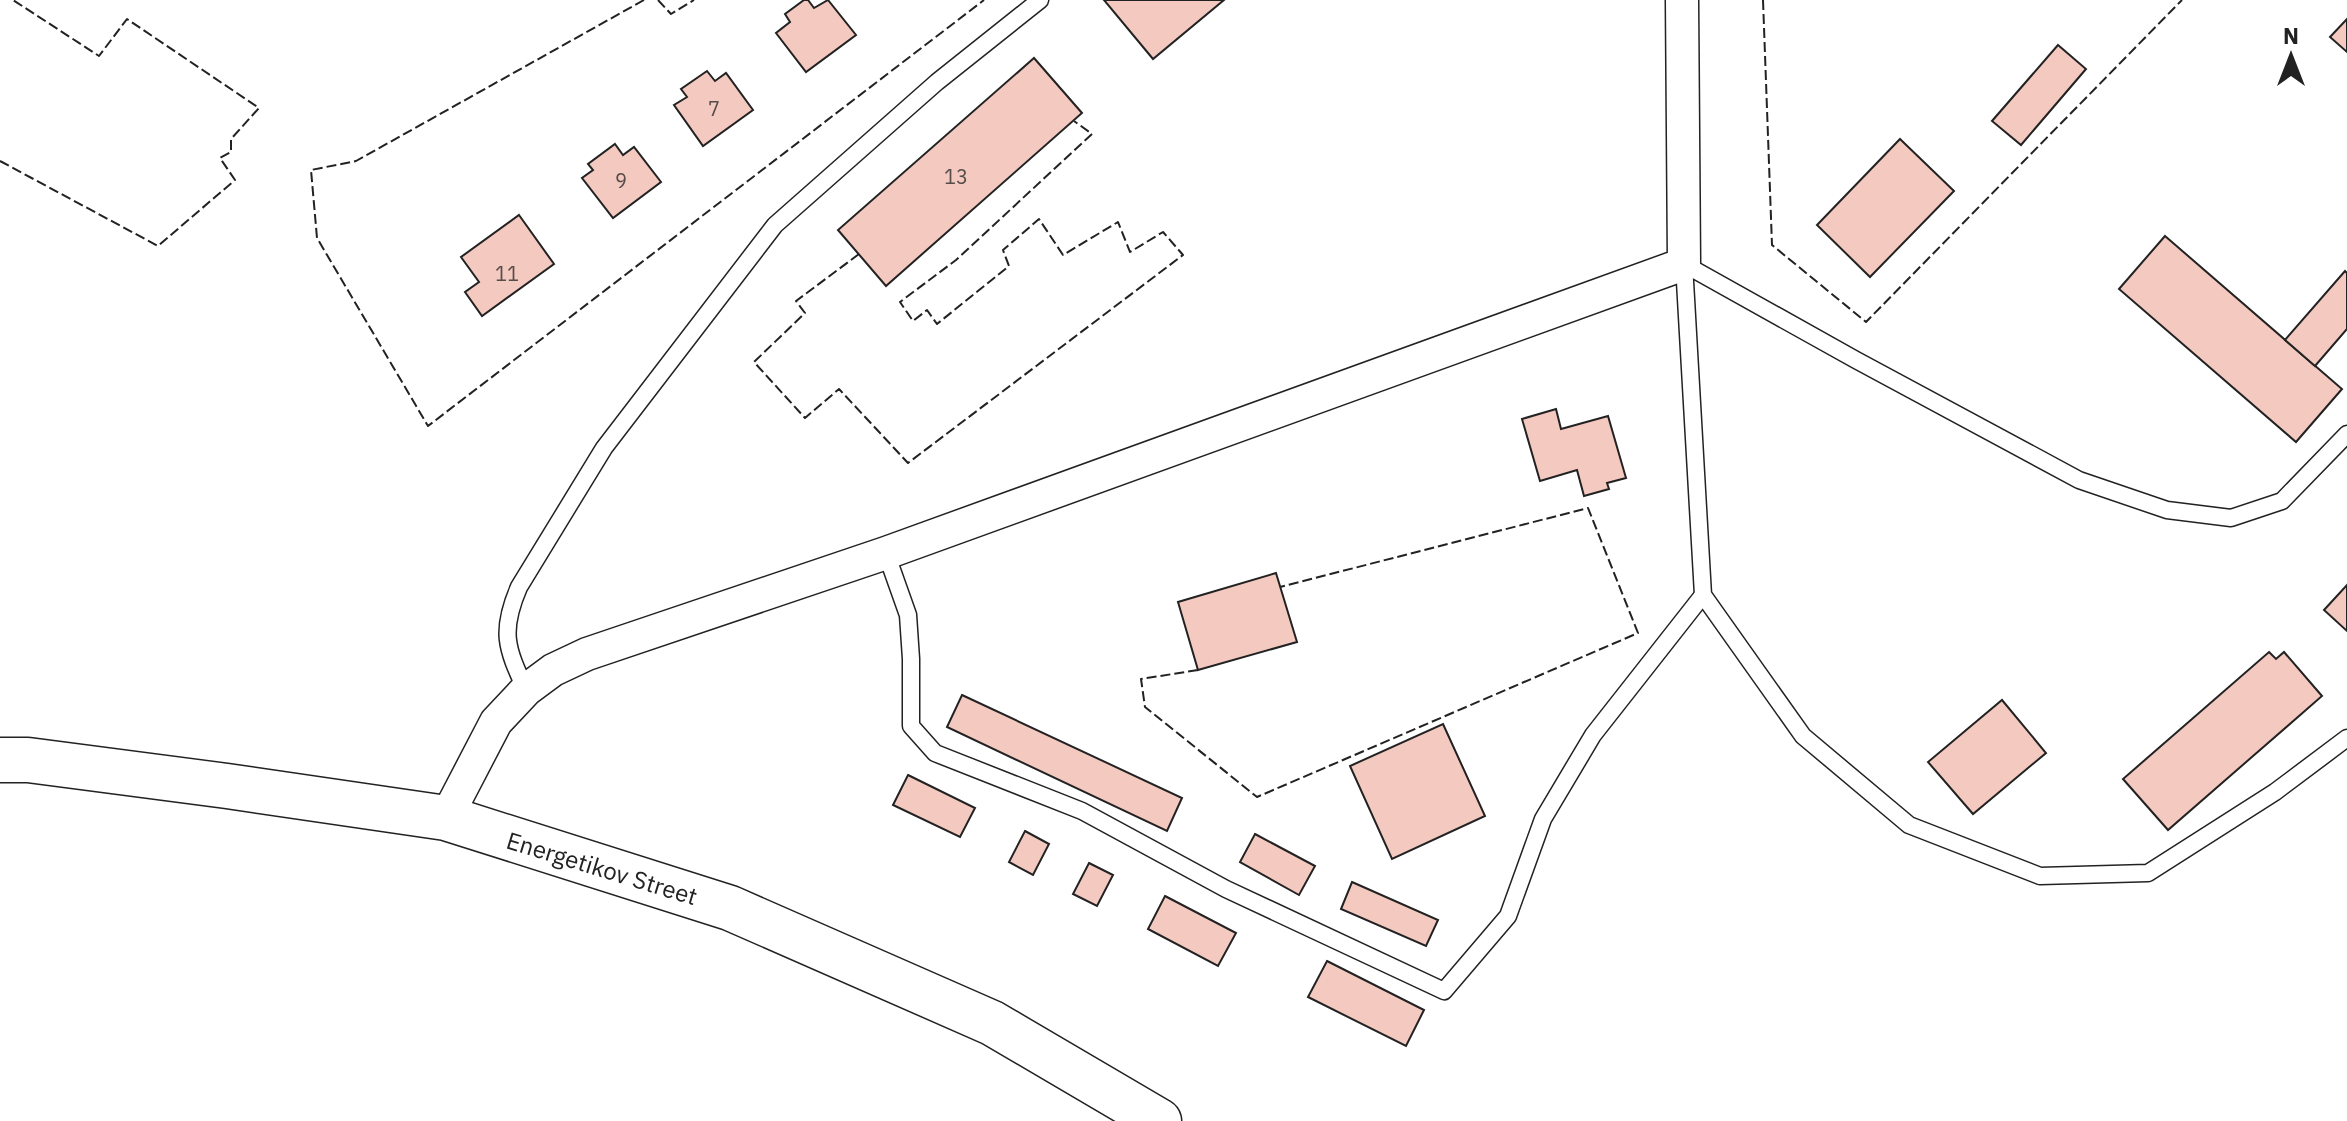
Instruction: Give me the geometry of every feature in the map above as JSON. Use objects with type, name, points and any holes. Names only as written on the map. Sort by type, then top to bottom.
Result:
[{"type":"main road","name":"Energetikov Street","points":[[0,760],[44,762],[446,818],[730,908],[992,1023],[1159,1121]]},
{"type":"street","points":[[446,818],[496,722],[526,690],[553,670],[587,654],[886,553],[1684,264],[1682,0]]},
{"type":"lane","points":[[526,690],[513,664],[506,638],[510,609],[519,587],[604,448],[775,225],[937,82],[1040,0]]},
{"type":"lane","points":[[1684,264],[2079,480],[2167,510],[2231,518],[2282,501],[2347,434]]},
{"type":"lane","points":[[1684,264],[1703,595],[1803,736],[1909,825],[2040,876],[2148,873],[2275,792],[2347,738]]},
{"type":"lane","points":[[886,553],[908,615],[911,726],[935,753],[1082,811],[1226,889],[1444,991],[1508,916],[1543,819],[1593,735],[1703,595]]},
{"type":"building","points":[[808,0],[814,8],[828,0],[856,35],[806,72],[776,33],[790,22],[785,14]]},
{"type":"building","points":[[1104,0],[1224,0],[1153,59]]},
{"type":"building","points":[[2347,19],[2347,52],[2330,37]]},
{"type":"building","points":[[2058,45],[2086,69],[2021,145],[1992,121]]},
{"type":"building","points":[[1034,58],[1082,113],[886,286],[838,230]]},
{"type":"building","points":[[707,71],[715,81],[726,73],[753,110],[703,146],[674,105],[687,97],[681,89]]},
{"type":"building","points":[[1900,139],[1954,191],[1870,277],[1817,225]]},
{"type":"building","points":[[615,144],[623,155],[634,147],[661,182],[613,218],[582,178],[593,170],[588,164]]},
{"type":"building","points":[[519,215],[554,264],[482,316],[465,292],[479,282],[461,257]]},
{"type":"building","points":[[2165,236],[2342,389],[2296,442],[2119,289]]},
{"type":"building","points":[[2345,271],[2347,329],[2315,366],[2285,340]]},
{"type":"building","points":[[1556,409],[1561,429],[1608,416],[1626,478],[1607,483],[1609,489],[1584,496],[1577,470],[1540,481],[1522,419]]},
{"type":"building","points":[[1276,573],[1297,642],[1198,670],[1178,602]]},
{"type":"building","points":[[2347,585],[2347,631],[2324,610]]},
{"type":"building","points":[[2269,652],[2276,659],[2284,652],[2322,696],[2168,830],[2123,779]]},
{"type":"building","points":[[962,695],[1182,798],[1167,831],[947,727]]},
{"type":"building","points":[[2002,700],[2046,753],[1973,814],[1928,762]]},
{"type":"building","points":[[1443,724],[1485,816],[1392,859],[1350,766]]},
{"type":"building","points":[[908,775],[975,808],[960,837],[893,805]]},
{"type":"building","points":[[1025,831],[1049,844],[1033,875],[1009,862]]},
{"type":"building","points":[[1255,834],[1315,866],[1299,895],[1240,862]]},
{"type":"building","points":[[1089,863],[1113,875],[1097,906],[1073,894]]},
{"type":"building","points":[[1352,882],[1438,920],[1426,946],[1341,909]]},
{"type":"building","points":[[1165,896],[1236,933],[1218,966],[1148,929]]},
{"type":"building","points":[[1327,961],[1424,1010],[1406,1046],[1308,997]]},
{"type":"fence","points":[[0,161],[158,246],[235,180],[220,158],[231,152],[231,139],[259,108],[127,19],[99,56],[13,0]]},
{"type":"fence","points":[[644,0],[356,161],[311,170],[317,238],[428,426],[984,0]]},
{"type":"fence","points":[[658,0],[671,14],[694,0]]},
{"type":"fence","points":[[1763,0],[1772,245],[1866,322],[2182,0]]},
{"type":"fence","points":[[859,254],[796,301],[805,313],[754,362],[805,418],[839,389],[908,463],[1183,255],[1163,232],[1130,252],[1118,222],[1063,255],[1039,219],[1003,250],[1009,266],[937,324],[927,310],[913,321],[900,302],[956,260],[1092,134],[1074,121]]},
{"type":"fence","points":[[1198,670],[1141,679],[1145,707],[1257,797],[1638,633],[1588,508],[1280,587]]}]
